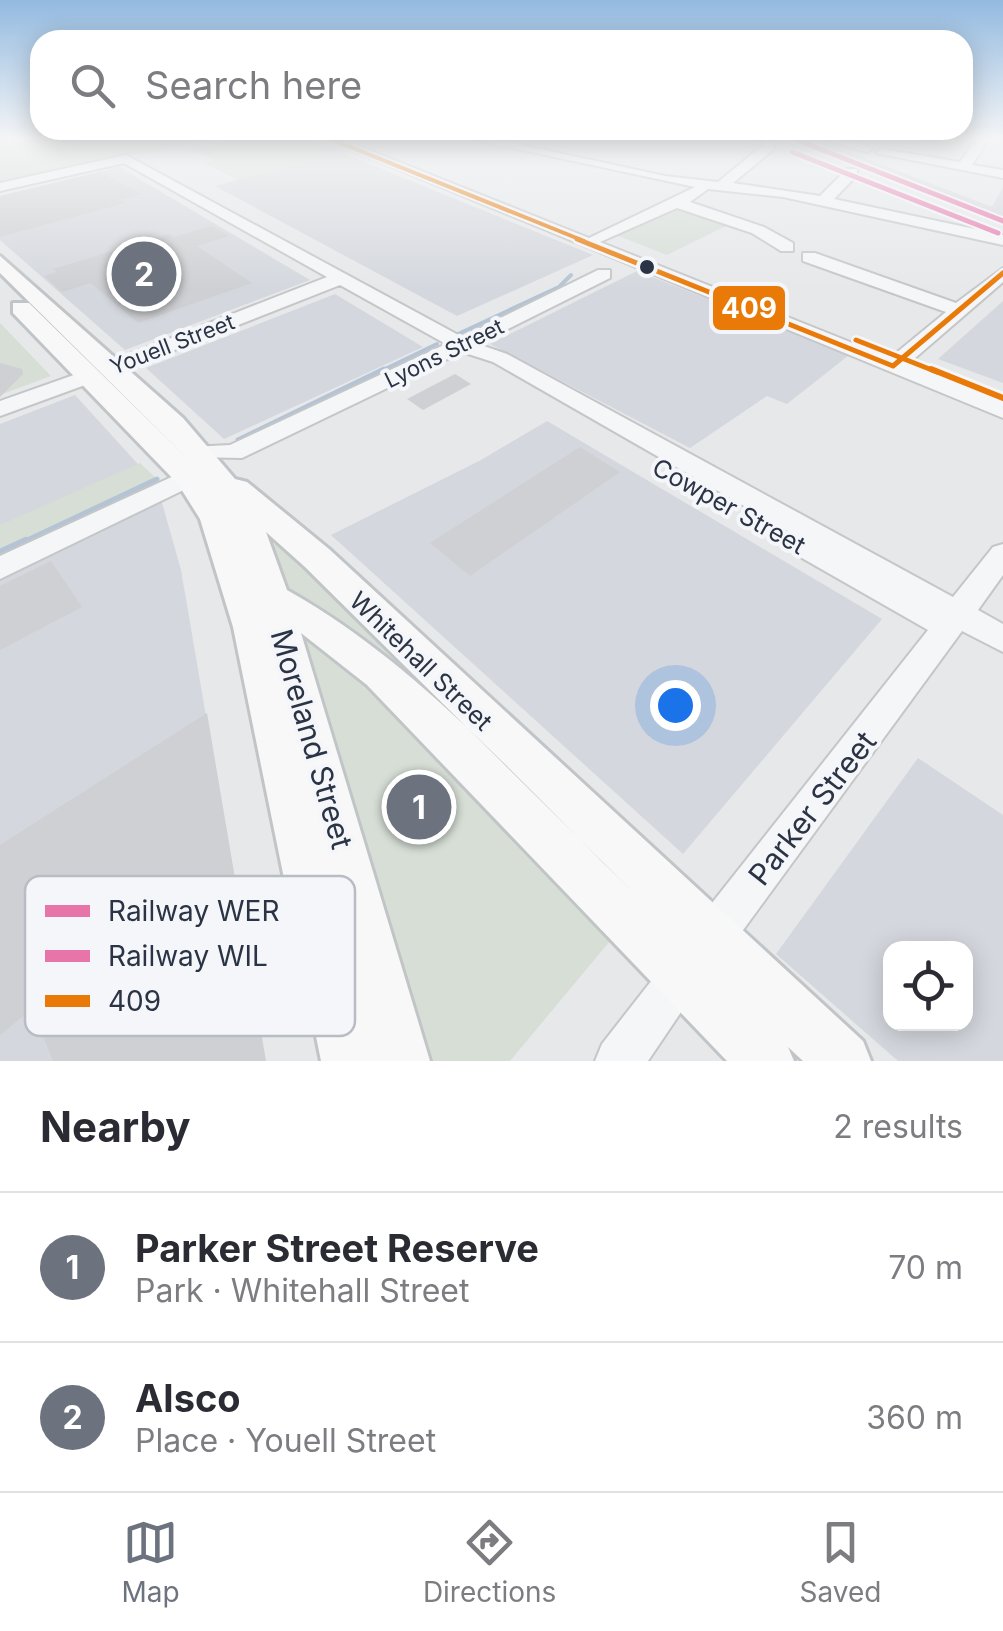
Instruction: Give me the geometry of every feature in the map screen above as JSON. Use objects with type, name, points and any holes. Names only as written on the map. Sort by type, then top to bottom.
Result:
[{"type":"main road","name":"Whitehall Street","points":[[2,274],[194,464],[252,499],[317,558],[698,957],[766,1061]]},
{"type":"main road","name":"Whitehall Street","points":[[194,464],[229,558],[245,580],[364,658],[698,957],[843,1061]]},
{"type":"main road","name":"Moreland Street","points":[[223,482],[254,540],[274,600],[351,876]]},
{"type":"main road","name":"Moreland Street","points":[[229,558],[251,627],[307,876]]},
{"type":"main road","name":"Moreland Street","points":[[355,892],[402,1061]]},
{"type":"main road","name":"Moreland Street","points":[[343,1036],[349,1061]]},
{"type":"street","name":"Cowper Street","points":[[178,190],[462,344],[484,366],[954,621],[1003,639]]},
{"type":"street","points":[[459,190],[897,362],[1003,398]]},
{"type":"street","points":[[475,190],[597,238],[638,259]]},
{"type":"street","points":[[597,238],[705,190]]},
{"type":"street","points":[[736,190],[823,202],[1003,240]]},
{"type":"street","points":[[823,202],[835,190]]},
{"type":"street","points":[[677,203],[758,230],[788,246]]},
{"type":"street","points":[[808,258],[960,310]]},
{"type":"street","points":[[897,362],[1003,273]]},
{"type":"street","name":"Lyons Street","points":[[0,568],[194,464],[284,432],[604,274]]},
{"type":"street","name":"Youell Street","points":[[0,409],[343,278]]},
{"type":"street","points":[[897,362],[1003,411]]},
{"type":"street","name":"Lyons Street","points":[[223,482],[248,456],[284,432]]},
{"type":"street","name":"Parker Street","points":[[619,1061],[1003,554]]},
{"type":"street","name":"Cowper Street","points":[[954,621],[1003,658]]},
{"type":"shaded area","points":[[27,190],[157,190],[310,280],[125,350],[0,240],[0,196]]},
{"type":"shaded area","points":[[222,190],[432,190],[593,255],[457,316]]},
{"type":"shaded area","points":[[915,190],[947,190],[992,207],[1003,190],[1003,224]]},
{"type":"shaded area","points":[[682,206],[732,223],[667,255],[616,235]]},
{"type":"shaded area","points":[[637,271],[849,355],[787,404],[767,396],[690,448],[490,344]]},
{"type":"shaded area","points":[[335,294],[423,347],[224,439],[146,368]]},
{"type":"shaded area","points":[[1003,301],[1003,383],[938,359]]},
{"type":"shaded area","points":[[0,323],[51,376],[0,395]]},
{"type":"shaded area","points":[[75,395],[157,485],[181,570],[233,876],[25,876],[25,1036],[261,1036],[265,1061],[0,1061],[0,424]]},
{"type":"shaded area","points":[[547,421],[882,619],[683,854],[331,535],[481,460]]},
{"type":"shaded area","points":[[140,463],[157,479],[0,553],[0,525]]},
{"type":"shaded area","points":[[284,540],[645,893],[635,908],[353,630],[323,608],[285,590],[270,546]]},
{"type":"shaded area","points":[[312,640],[366,680],[615,935],[510,1061],[423,1061],[300,645]]},
{"type":"shaded area","points":[[918,758],[1003,815],[1003,1061],[898,1061],[776,954]]},
{"type":"building","points":[[27,190],[133,190],[142,194],[120,200],[125,203],[0,237],[0,196]]},
{"type":"building","points":[[212,226],[229,236],[197,246],[252,283],[138,323],[91,283],[62,292],[44,276],[57,272],[53,269],[169,234],[174,237]]},
{"type":"building","points":[[0,363],[22,369],[23,374],[0,397]]},
{"type":"building","points":[[455,374],[471,384],[423,410],[407,399]]},
{"type":"building","points":[[580,447],[620,472],[470,576],[430,543]]},
{"type":"building","points":[[51,561],[82,607],[0,650],[0,586]]},
{"type":"building","points":[[207,713],[235,876],[25,876],[25,1015],[0,1035],[0,845]]},
{"type":"building","points":[[43,1036],[262,1036],[266,1061],[53,1061]]},
{"type":"waterway","points":[[456,335],[559,287],[571,275]]},
{"type":"waterway","points":[[379,372],[437,344]]},
{"type":"waterway","points":[[238,440],[384,369]]},
{"type":"waterway","points":[[21,543],[157,479]]},
{"type":"waterway","points":[[0,553],[26,541]]},
{"type":"rail line","name":"WIL","points":[[887,190],[998,233]]},
{"type":"rail line","name":"WER","points":[[923,190],[1003,221]]},
{"type":"transit line","name":"409","points":[[456,190],[893,366],[1003,273]]},
{"type":"transit line","name":"409","points":[[856,340],[1003,398]]},
{"type":"place","name":"Alsco","points":[[144,274]]},
{"type":"place","name":"Parker Street Reserve","points":[[419,807]]}]
